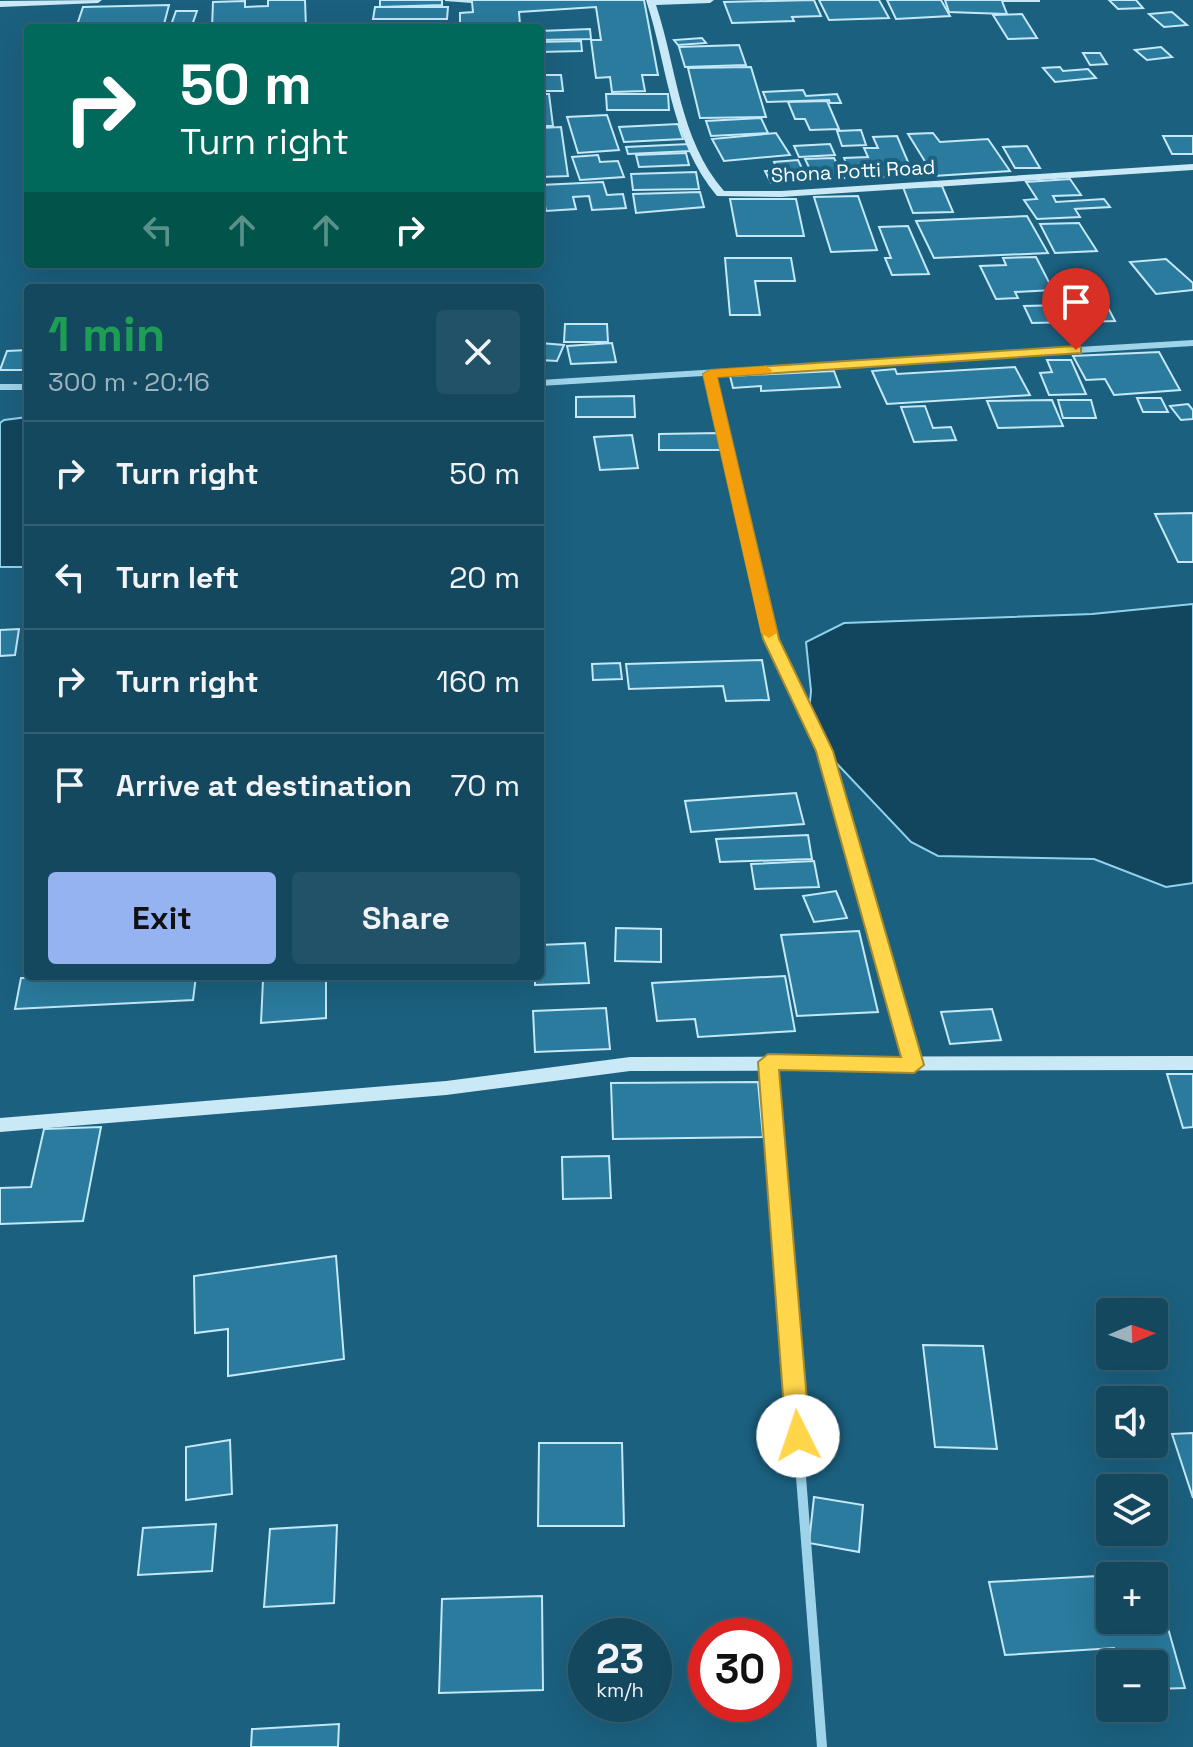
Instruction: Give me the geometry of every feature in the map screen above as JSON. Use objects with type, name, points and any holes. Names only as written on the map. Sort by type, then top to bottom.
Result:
[{"type":"main road","points":[[0,4],[98,0]]},
{"type":"main road","points":[[651,1],[710,0]]},
{"type":"main road","name":"Shona Potti Road","points":[[651,1],[667,49],[671,89],[709,183],[721,194],[781,194],[1193,167]]},
{"type":"main road","points":[[0,1125],[446,1088],[630,1064],[1193,1063]]},
{"type":"street","points":[[544,383],[1193,343]]},
{"type":"street","points":[[710,374],[771,639],[824,751],[914,1065]]},
{"type":"street","points":[[0,387],[24,387]]},
{"type":"street","points":[[768,1062],[822,1747]]},
{"type":"water","points":[[24,418],[24,567],[0,567],[0,423]]},
{"type":"water","points":[[1193,604],[1193,883],[1166,887],[1094,859],[938,856],[911,842],[807,732],[811,691],[806,642],[844,623],[1092,614]]},
{"type":"building","points":[[268,0],[305,0],[306,24],[212,24],[213,2],[245,1],[245,7],[268,6]]},
{"type":"building","points":[[380,0],[442,0],[442,5],[380,7]]},
{"type":"building","points":[[445,0],[644,0],[658,75],[642,75],[645,91],[612,92],[610,77],[596,78],[591,40],[601,40],[596,7],[519,12],[520,24],[460,24],[460,13],[473,12],[472,2]]},
{"type":"building","points":[[814,0],[821,16],[792,17],[794,21],[732,23],[724,2]]},
{"type":"building","points":[[819,0],[879,0],[889,18],[829,20]]},
{"type":"building","points":[[887,0],[941,0],[950,16],[896,19]]},
{"type":"building","points":[[945,0],[1039,1],[1002,1],[1007,14],[949,12]]},
{"type":"building","points":[[1109,0],[1136,0],[1143,8],[1118,9]]},
{"type":"building","points":[[169,5],[164,24],[77,24],[83,7]]},
{"type":"building","points":[[375,7],[448,7],[447,19],[373,19]]},
{"type":"building","points":[[176,11],[197,11],[192,24],[171,24]]},
{"type":"building","points":[[1172,12],[1187,25],[1164,27],[1149,14]]},
{"type":"building","points":[[1022,14],[1037,38],[1008,39],[993,15]]},
{"type":"building","points":[[590,29],[591,39],[544,40],[544,31]]},
{"type":"building","points":[[702,38],[706,43],[678,45],[674,40]]},
{"type":"building","points":[[581,41],[582,51],[544,52],[544,42]]},
{"type":"building","points":[[739,45],[746,65],[685,67],[679,47]]},
{"type":"building","points":[[1161,47],[1172,57],[1147,60],[1135,50]]},
{"type":"building","points":[[1083,53],[1100,53],[1107,64],[1090,65]]},
{"type":"building","points":[[751,67],[766,117],[700,118],[688,68]]},
{"type":"building","points":[[1060,67],[1063,71],[1088,69],[1096,78],[1055,82],[1043,68]]},
{"type":"building","points":[[544,75],[561,75],[563,91],[544,91]]},
{"type":"building","points":[[803,90],[806,96],[837,94],[841,103],[830,103],[829,100],[767,102],[763,92]]},
{"type":"building","points":[[544,94],[549,94],[553,126],[544,126]]},
{"type":"building","points":[[606,94],[668,94],[669,110],[607,110]]},
{"type":"building","points":[[827,101],[839,129],[810,130],[805,119],[795,119],[788,102]]},
{"type":"building","points":[[607,115],[619,150],[578,153],[567,117]]},
{"type":"building","points":[[761,118],[768,133],[711,136],[706,121]]},
{"type":"building","points":[[678,124],[683,139],[624,142],[619,127]]},
{"type":"building","points":[[561,127],[568,176],[544,177],[544,128]]},
{"type":"building","points":[[861,130],[866,145],[842,146],[837,131]]},
{"type":"building","points":[[776,133],[790,155],[724,161],[712,139]]},
{"type":"building","points":[[933,133],[940,142],[988,139],[1010,171],[934,176],[908,134]]},
{"type":"building","points":[[897,136],[914,176],[852,178],[844,158],[868,157],[864,148],[878,148],[873,137]]},
{"type":"building","points":[[1163,136],[1193,136],[1193,154],[1172,154]]},
{"type":"building","points":[[689,144],[691,151],[628,154],[626,147]]},
{"type":"building","points":[[830,144],[835,155],[799,157],[794,146]]},
{"type":"building","points":[[1027,146],[1040,168],[1015,168],[1003,147]]},
{"type":"building","points":[[686,153],[689,165],[639,167],[636,155]]},
{"type":"building","points":[[598,155],[600,162],[618,161],[624,177],[580,180],[572,157]]},
{"type":"building","points":[[834,158],[844,178],[815,180],[805,159]]},
{"type":"building","points":[[798,160],[808,181],[771,183],[765,171],[777,170],[774,162]]},
{"type":"building","points":[[696,172],[699,189],[633,190],[631,174]]},
{"type":"building","points":[[1070,179],[1081,195],[1053,196],[1056,202],[1104,199],[1110,207],[1075,209],[1080,217],[1037,219],[1024,200],[1037,199],[1026,182]]},
{"type":"building","points":[[603,182],[607,195],[623,194],[626,208],[592,210],[589,196],[573,197],[576,209],[546,211],[544,185]]},
{"type":"building","points":[[942,186],[953,212],[913,213],[903,187]]},
{"type":"building","points":[[700,192],[704,207],[636,213],[633,194]]},
{"type":"building","points":[[858,196],[877,250],[831,252],[814,197]]},
{"type":"building","points":[[730,199],[796,199],[804,236],[737,236]]},
{"type":"building","points":[[1027,216],[1048,253],[934,258],[916,221]]},
{"type":"building","points":[[1079,223],[1097,251],[1055,253],[1040,224]]},
{"type":"building","points":[[908,226],[929,274],[892,275],[885,258],[891,258],[879,227]]},
{"type":"building","points":[[1036,257],[1053,290],[1015,292],[1018,298],[996,299],[980,266],[1006,265],[1003,258]]},
{"type":"building","points":[[725,258],[791,258],[795,281],[755,281],[760,315],[730,315]]},
{"type":"building","points":[[1166,259],[1193,283],[1193,290],[1156,294],[1130,262]]},
{"type":"building","points":[[1106,304],[1115,321],[1032,323],[1024,306]]},
{"type":"building","points":[[565,324],[607,324],[608,342],[564,342]]},
{"type":"building","points":[[544,343],[564,345],[557,361],[544,360]]},
{"type":"building","points":[[612,343],[616,362],[571,364],[567,346]]},
{"type":"building","points":[[24,350],[24,370],[0,370],[7,351]]},
{"type":"building","points":[[1159,352],[1180,390],[1114,395],[1105,379],[1086,380],[1073,356]]},
{"type":"building","points":[[1047,360],[1071,360],[1086,394],[1049,395],[1040,373],[1052,372]]},
{"type":"building","points":[[1015,367],[1030,395],[887,404],[872,371],[895,369],[897,374]]},
{"type":"building","points":[[834,371],[840,387],[761,391],[761,386],[733,388],[730,376]]},
{"type":"building","points":[[634,396],[635,417],[576,417],[576,397]]},
{"type":"building","points":[[1137,398],[1161,398],[1168,412],[1143,412]]},
{"type":"building","points":[[1052,400],[1063,426],[998,428],[987,401]]},
{"type":"building","points":[[1058,400],[1091,400],[1096,418],[1063,418]]},
{"type":"building","points":[[1188,404],[1193,410],[1193,419],[1181,420],[1170,406]]},
{"type":"building","points":[[925,406],[933,428],[951,427],[956,440],[914,442],[901,407]]},
{"type":"building","points":[[719,433],[720,450],[659,450],[659,434]]},
{"type":"building","points":[[632,435],[638,468],[600,470],[594,437]]},
{"type":"building","points":[[1193,513],[1193,562],[1178,562],[1155,514]]},
{"type":"building","points":[[19,629],[15,655],[0,656],[0,630]]},
{"type":"building","points":[[762,660],[769,700],[726,701],[723,686],[629,689],[626,664]]},
{"type":"building","points":[[620,663],[622,679],[593,680],[592,664]]},
{"type":"building","points":[[796,793],[804,824],[691,832],[685,801]]},
{"type":"building","points":[[808,835],[812,859],[720,862],[716,839]]},
{"type":"building","points":[[814,861],[819,887],[755,889],[751,864]]},
{"type":"building","points":[[836,891],[847,918],[814,922],[803,896]]},
{"type":"building","points":[[616,928],[661,929],[661,962],[615,961]]},
{"type":"building","points":[[859,931],[878,1012],[797,1016],[781,935]]},
{"type":"building","points":[[585,943],[589,983],[535,985],[535,980],[544,980],[544,945]]},
{"type":"building","points":[[785,976],[795,1031],[698,1037],[695,1019],[657,1021],[652,983]]},
{"type":"building","points":[[21,978],[196,980],[193,1000],[15,1009]]},
{"type":"building","points":[[263,980],[326,980],[326,1018],[261,1023]]},
{"type":"building","points":[[606,1008],[610,1049],[535,1052],[533,1011]]},
{"type":"building","points":[[992,1009],[1001,1040],[950,1044],[941,1012]]},
{"type":"building","points":[[1167,1074],[1193,1074],[1193,1127],[1183,1128]]},
{"type":"building","points":[[758,1082],[763,1137],[613,1139],[611,1083]]},
{"type":"building","points":[[101,1127],[83,1221],[0,1224],[0,1188],[31,1187],[44,1129]]},
{"type":"building","points":[[609,1156],[611,1198],[563,1199],[562,1157]]},
{"type":"building","points":[[336,1256],[344,1359],[228,1376],[228,1329],[195,1333],[194,1276]]},
{"type":"building","points":[[923,1345],[983,1346],[997,1449],[935,1447]]},
{"type":"building","points":[[1193,1433],[1193,1498],[1172,1434]]},
{"type":"building","points":[[230,1440],[232,1494],[186,1500],[186,1447]]},
{"type":"building","points":[[539,1443],[622,1443],[624,1526],[538,1526]]},
{"type":"building","points":[[814,1497],[863,1505],[859,1552],[809,1543]]},
{"type":"building","points":[[216,1524],[212,1571],[138,1575],[143,1528]]},
{"type":"building","points":[[337,1525],[334,1603],[264,1607],[270,1529]]},
{"type":"building","points":[[1096,1576],[1096,1634],[1168,1634],[1168,1628],[1185,1688],[1168,1689],[1168,1650],[1114,1648],[1005,1655],[989,1582]]},
{"type":"building","points":[[542,1596],[543,1690],[439,1693],[442,1599]]},
{"type":"building","points":[[339,1724],[338,1747],[251,1747],[252,1729]]},
{"type":"slow traffic","points":[[766,370],[710,374],[769,633]]},
{"type":"route","points":[[798,1436],[768,1062],[914,1065],[824,751],[771,639],[710,374],[1076,350]]}]
